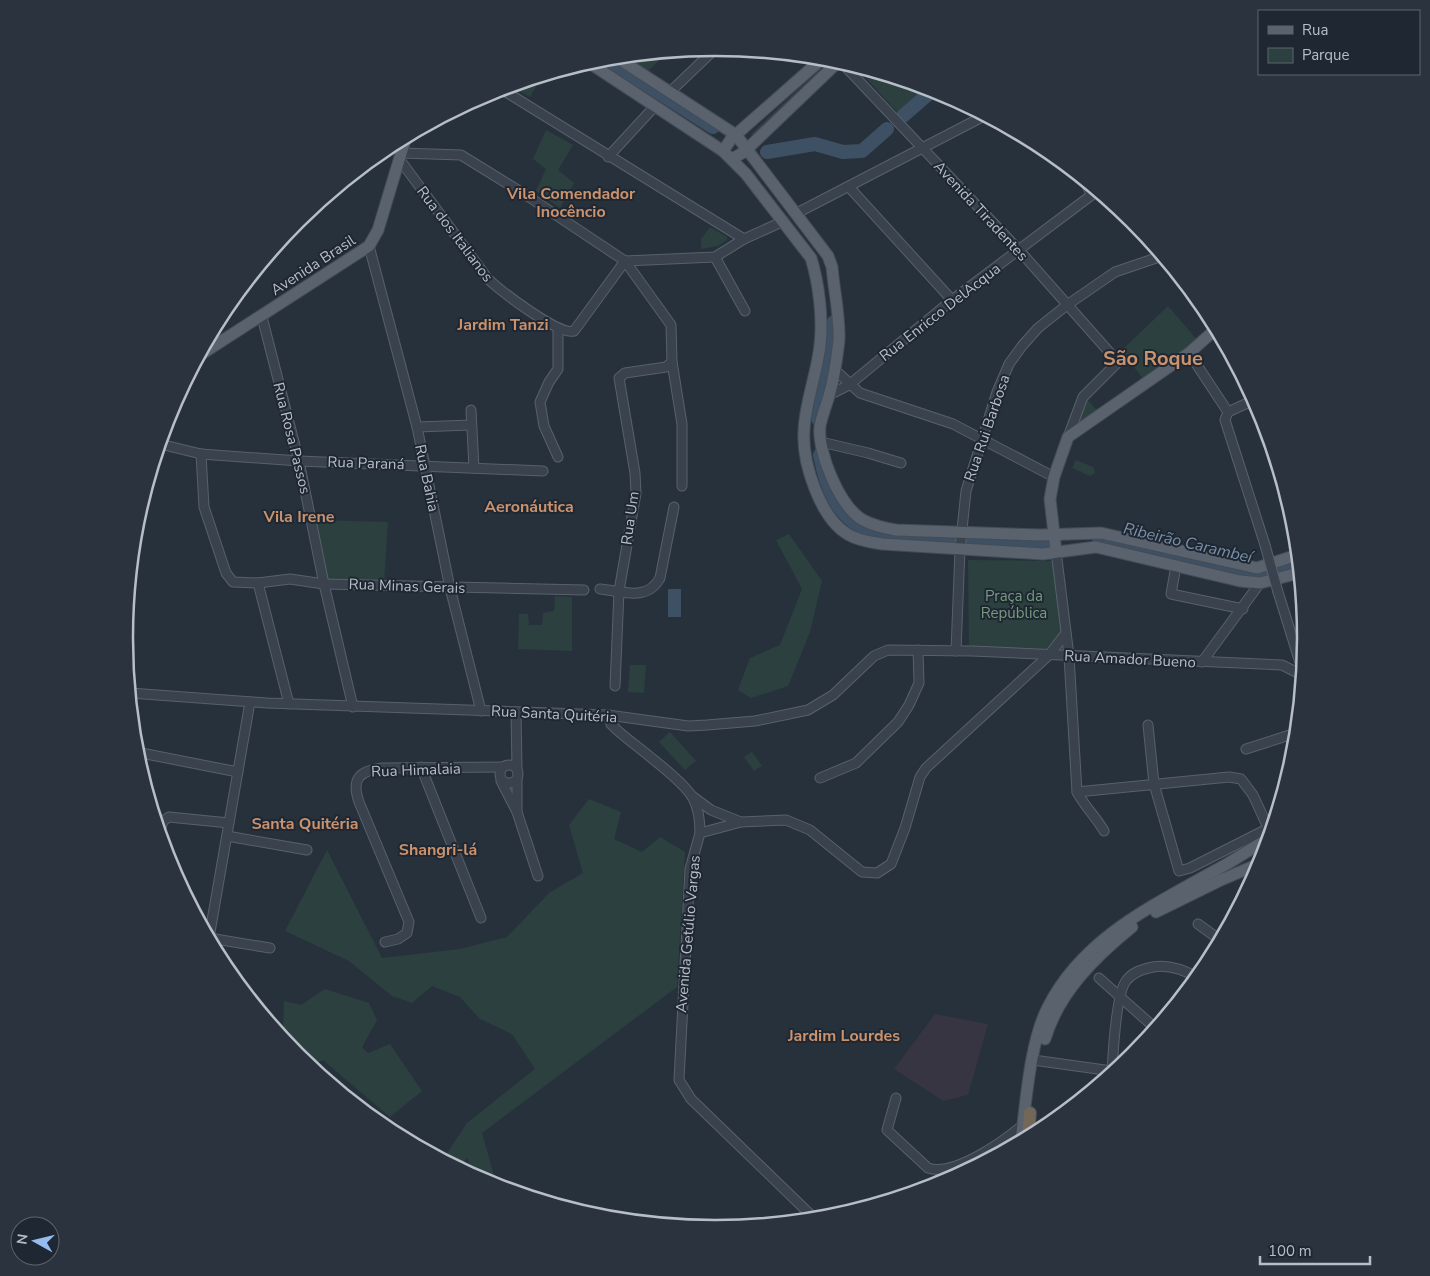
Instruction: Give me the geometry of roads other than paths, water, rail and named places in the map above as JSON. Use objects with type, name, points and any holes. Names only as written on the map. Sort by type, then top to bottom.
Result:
[{"type":"highway","points":[[1026,1129],[1030,1113]]},
{"type":"main road","points":[[628,63],[736,135],[824,249],[832,267],[839,339],[830,395],[820,424],[821,442],[830,473],[838,489],[850,508],[862,519],[876,526],[896,530],[1055,535],[1113,534],[1257,568],[1291,557]]},
{"type":"main road","points":[[723,151],[726,144],[816,65]]},
{"type":"main road","points":[[597,68],[723,151],[746,174],[800,242],[814,270],[821,328],[820,347],[804,430],[809,472],[827,513],[844,532],[858,539],[882,544],[1043,554],[1096,547],[1240,581],[1260,583],[1293,575]]},
{"type":"main road","points":[[732,159],[747,148],[833,68]]},
{"type":"main road","points":[[709,140],[717,134],[721,124]]},
{"type":"main road","name":"Avenida Brasil","points":[[209,350],[369,246],[378,230],[403,147]]},
{"type":"main road","points":[[746,174],[751,165],[759,163]]},
{"type":"main road","points":[[1056,551],[1050,499],[1054,477],[1068,437],[1189,352],[1210,333]]},
{"type":"main road","points":[[1030,1113],[1037,1061],[1038,1034],[1048,1007],[1077,964],[1098,942],[1137,915],[1261,838]]},
{"type":"main road","points":[[1026,1129],[1027,1098],[1048,1029],[1073,984],[1100,952],[1139,921],[1249,868]]},
{"type":"street","points":[[670,92],[707,56]]},
{"type":"street","name":"Avenida Tiradentes","points":[[850,72],[1019,250],[1118,362],[1083,397],[1068,437]]},
{"type":"street","points":[[509,94],[608,157],[744,239]]},
{"type":"street","points":[[608,157],[655,106]]},
{"type":"street","points":[[797,213],[978,119]]},
{"type":"street","points":[[400,157],[461,155],[529,196],[625,261],[668,319],[672,330],[672,362],[682,424],[682,486]]},
{"type":"street","name":"Rua dos Italianos","points":[[400,157],[488,279],[498,289],[563,331]]},
{"type":"street","points":[[849,187],[952,300]]},
{"type":"street","name":"Rua Enricco DelAcqua","points":[[830,395],[849,385],[952,300],[1092,195]]},
{"type":"street","points":[[625,261],[715,257],[744,239],[784,221]]},
{"type":"street","name":"Rua Bahia","points":[[369,246],[417,426],[450,588],[481,711]]},
{"type":"street","points":[[715,257],[745,310]]},
{"type":"street","name":"Rua Rui Barbosa","points":[[960,549],[966,491],[997,392],[1009,364],[1038,328],[1067,305],[1115,272],[1156,258]]},
{"type":"street","points":[[558,457],[544,426],[540,402],[549,382],[558,369],[563,331],[576,329],[625,261]]},
{"type":"street","name":"Rua Rosa Passos","points":[[262,317],[299,461],[324,584],[353,706]]},
{"type":"street","points":[[1189,352],[1228,412]]},
{"type":"street","name":"Rua Um","points":[[615,686],[619,591],[636,493],[635,473],[619,378],[625,373],[666,367],[672,362]]},
{"type":"street","points":[[834,369],[856,391],[871,398],[954,424],[1054,477]]},
{"type":"street","points":[[1247,403],[1228,412],[1225,420],[1297,653]]},
{"type":"street","points":[[471,410],[474,468]]},
{"type":"street","points":[[417,426],[471,425]]},
{"type":"street","points":[[821,442],[901,463]]},
{"type":"street","name":"Rua Paraná","points":[[166,445],[201,454],[299,461],[543,471]]},
{"type":"street","name":"Rua Minas Gerais","points":[[201,454],[204,507],[231,581],[237,584],[290,579],[324,584],[584,590]]},
{"type":"street","points":[[600,590],[642,594],[656,585],[660,578],[674,507]]},
{"type":"street","points":[[956,651],[960,549]]},
{"type":"street","points":[[1056,551],[1069,656],[1077,792],[1086,809],[1097,819],[1104,831]]},
{"type":"street","points":[[1176,566],[1171,594],[1243,609]]},
{"type":"street","points":[[258,583],[289,704]]},
{"type":"street","points":[[1202,662],[1243,609],[1260,583]]},
{"type":"street","points":[[690,794],[700,817],[700,833],[741,822],[786,820],[810,830],[862,872],[878,873],[891,864],[905,828],[920,778],[926,768],[1049,655],[1066,633]]},
{"type":"street","name":"Rua Santa Quitéria","points":[[136,693],[289,704],[608,715],[698,726],[755,721],[799,712],[821,704],[874,656],[888,650],[956,651]]},
{"type":"street","points":[[820,778],[856,763],[898,722],[909,705],[918,683],[918,650]]},
{"type":"street","name":"Rua Amador Bueno","points":[[956,651],[1282,665],[1296,672]]},
{"type":"street","points":[[211,928],[250,702]]},
{"type":"street","points":[[516,712],[515,746],[506,771],[538,876]]},
{"type":"street","points":[[608,715],[611,724],[616,730],[671,775],[690,794],[711,810],[741,822]]},
{"type":"street","points":[[1148,725],[1154,784],[1178,871],[1190,868],[1262,836]]},
{"type":"street","points":[[1246,748],[1289,735]]},
{"type":"street","points":[[145,754],[238,772]]},
{"type":"street","points":[[421,767],[481,918]]},
{"type":"street","name":"Rua Himalaia","points":[[385,942],[398,939],[407,933],[409,922],[358,802],[356,784],[359,776],[367,770],[421,767],[487,768],[506,771]]},
{"type":"street","points":[[506,771],[510,784],[517,780]]},
{"type":"street","points":[[506,771],[518,773],[517,812]]},
{"type":"street","points":[[1077,792],[1229,777],[1241,779],[1253,794],[1266,825]]},
{"type":"street","points":[[163,821],[169,817],[229,823]]},
{"type":"street","name":"Avenida Getúlio Vargas","points":[[700,833],[690,869],[679,1080],[691,1099],[808,1212]]},
{"type":"street","points":[[227,836],[308,850]]},
{"type":"street","points":[[1198,924],[1215,936]]},
{"type":"street","points":[[217,939],[270,948]]},
{"type":"street","points":[[1113,1061],[1120,995],[1125,981],[1143,969],[1168,967],[1186,970],[1191,973]]},
{"type":"street","points":[[1099,978],[1150,1024]]},
{"type":"street","points":[[1037,1061],[1103,1071]]},
{"type":"street","points":[[896,1098],[887,1130],[928,1168],[940,1170],[974,1159]]},
{"type":"water","points":[[668,589],[681,589],[681,617],[668,617]]},
{"type":"waterway","points":[[616,65],[713,127]]},
{"type":"waterway","points":[[903,116],[926,96]]},
{"type":"waterway","points":[[767,152],[815,144],[843,152],[862,151],[887,129]]},
{"type":"waterway","name":"Ribeirão Carambeí","points":[[818,419],[830,360],[834,322]]},
{"type":"waterway","name":"Ribeirão Carambeí","points":[[820,455],[827,483],[837,504],[849,519],[864,528],[882,534],[902,538],[952,541]]},
{"type":"waterway","name":"Ribeirão Carambeí","points":[[1099,539],[1258,576],[1293,567]]},
{"type":"waterway","name":"Ribeirão Carambeí","points":[[972,542],[1045,545]]},
{"type":"district","name":"Vila Comendador Inocêncio","points":[[571,202]]},
{"type":"district","name":"Jardim Tanzi","points":[[503,324]]},
{"type":"district","name":"São Roque","points":[[1153,358]]},
{"type":"district","name":"Aeronáutica","points":[[529,506]]},
{"type":"district","name":"Vila Irene","points":[[299,516]]},
{"type":"district","name":"Santa Quitéria","points":[[305,823]]},
{"type":"district","name":"Shangri-lá","points":[[438,849]]},
{"type":"district","name":"Jardim Lourdes","points":[[844,1035]]},
{"type":"park label","name":"Praça da República","points":[[1014,604]]}]
